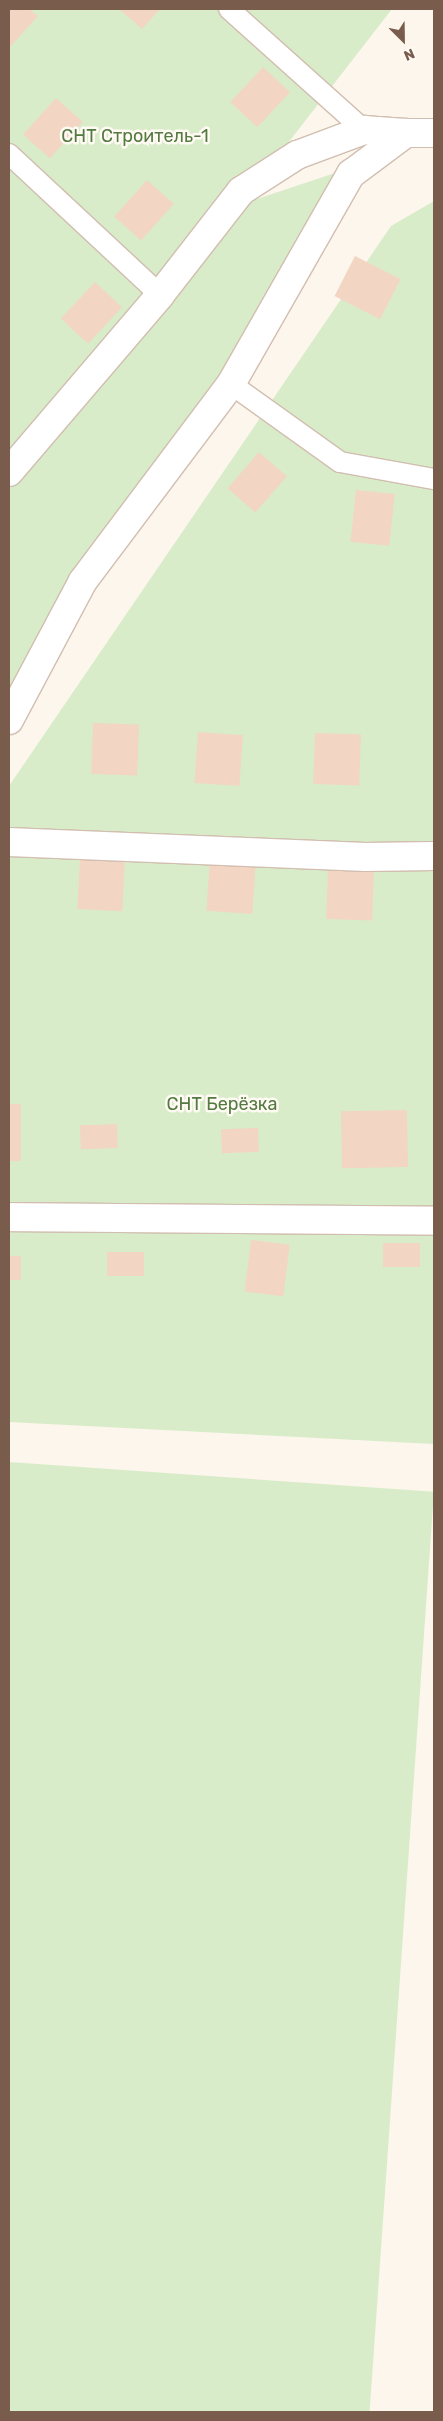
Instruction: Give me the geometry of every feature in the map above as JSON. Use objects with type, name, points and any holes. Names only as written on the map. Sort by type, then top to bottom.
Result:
[{"type":"street","points":[[9,472],[160,295],[241,191],[297,154],[364,130],[434,133]]},
{"type":"street","points":[[9,720],[83,581],[231,384],[351,174],[406,133]]},
{"type":"street","points":[[9,842],[366,857],[434,856]]},
{"type":"street","points":[[9,1218],[434,1221]]},
{"type":"lane","points":[[229,9],[364,130]]},
{"type":"lane","points":[[9,154],[160,295]]},
{"type":"lane","points":[[231,384],[340,462],[434,479]]},
{"type":"green space","name":"СНТ Строитель-1","points":[[9,9],[392,9],[146,326],[251,201],[335,173],[330,196],[225,377],[62,590],[9,694]]},
{"type":"green space","name":"СНТ Берёзка","points":[[434,201],[434,1444],[9,1422],[9,786],[391,226]]},
{"type":"green space","points":[[9,1462],[434,1492],[370,2412],[9,2412]]},
{"type":"building","points":[[9,9],[29,9],[38,16],[9,48]]},
{"type":"building","points":[[119,9],[160,9],[142,29]]},
{"type":"building","points":[[263,67],[290,92],[257,127],[230,102]]},
{"type":"building","points":[[56,98],[83,122],[50,159],[23,134]]},
{"type":"building","points":[[147,180],[174,204],[141,241],[114,216]]},
{"type":"building","points":[[355,256],[400,279],[380,319],[335,296]]},
{"type":"building","points":[[95,282],[122,307],[88,344],[61,319]]},
{"type":"building","points":[[259,452],[287,476],[255,513],[228,488]]},
{"type":"building","points":[[356,490],[395,494],[389,546],[351,542]]},
{"type":"building","points":[[93,723],[139,725],[137,776],[91,774]]},
{"type":"building","points":[[198,732],[243,735],[239,786],[194,783]]},
{"type":"building","points":[[315,733],[361,735],[359,786],[313,784]]},
{"type":"building","points":[[80,858],[125,860],[122,911],[77,909]]},
{"type":"building","points":[[210,859],[256,862],[252,914],[206,911]]},
{"type":"building","points":[[328,868],[374,870],[372,921],[326,919]]},
{"type":"building","points":[[9,1104],[21,1104],[21,1161],[9,1161]]},
{"type":"building","points":[[407,1110],[408,1167],[342,1168],[341,1111]]},
{"type":"building","points":[[117,1124],[118,1148],[81,1149],[80,1125]]},
{"type":"building","points":[[258,1128],[259,1152],[222,1153],[221,1129]]},
{"type":"building","points":[[251,1240],[290,1245],[283,1296],[245,1292]]},
{"type":"building","points":[[383,1243],[420,1243],[420,1267],[383,1267]]},
{"type":"building","points":[[107,1252],[144,1252],[144,1276],[107,1276]]},
{"type":"building","points":[[9,1256],[21,1256],[21,1280],[9,1280]]}]
